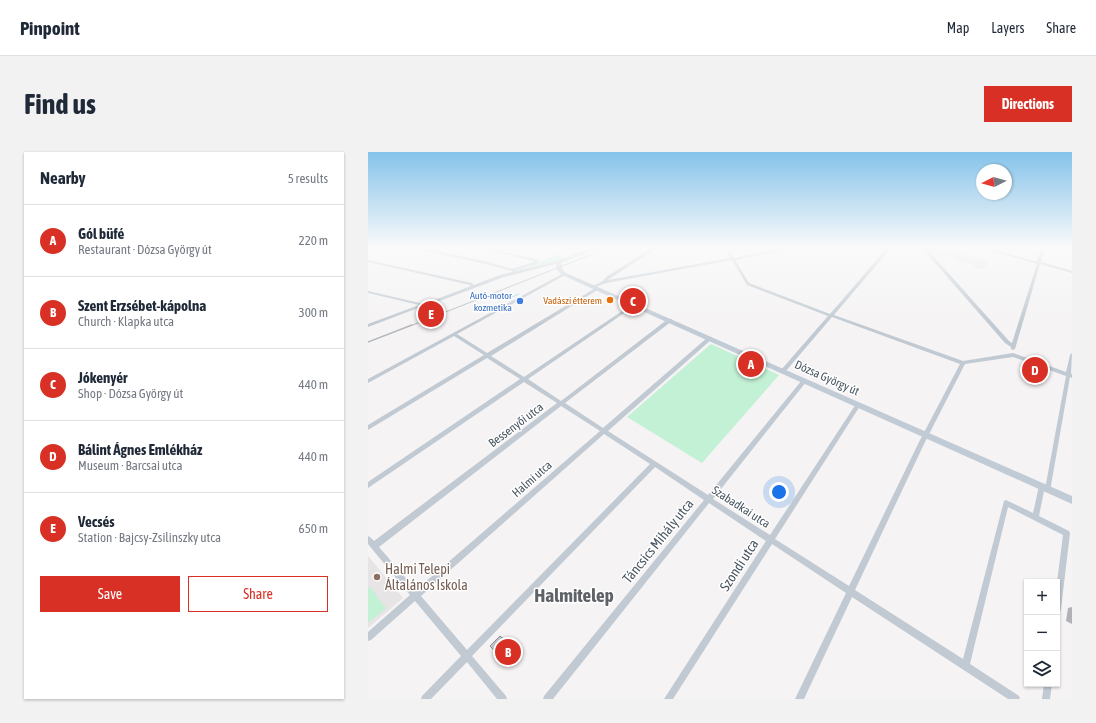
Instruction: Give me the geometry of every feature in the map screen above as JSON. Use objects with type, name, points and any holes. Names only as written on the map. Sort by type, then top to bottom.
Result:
[{"type":"main road","name":"Dózsa György út","points":[[564,274],[597,287],[1072,500]]},
{"type":"main road","points":[[568,274],[573,277]]},
{"type":"street","points":[[424,274],[470,284],[473,287]]},
{"type":"street","points":[[368,326],[508,274]]},
{"type":"street","points":[[368,381],[564,274]]},
{"type":"street","points":[[605,282],[607,278],[614,274]]},
{"type":"street","points":[[368,428],[605,282],[652,274]]},
{"type":"street","points":[[741,274],[748,284],[963,363],[1013,355],[1070,375]]},
{"type":"street","points":[[782,371],[867,274]]},
{"type":"street","points":[[947,274],[1007,342],[1013,346]]},
{"type":"street","points":[[1013,355],[1013,346],[1035,274]]},
{"type":"street","points":[[368,292],[424,306]]},
{"type":"street","points":[[368,485],[635,304]]},
{"type":"street","name":"Bessenyői utca","points":[[374,546],[670,320]]},
{"type":"street","name":"Szabadkai utca","points":[[454,334],[770,541],[1016,699]]},
{"type":"street","name":"Halmi utca","points":[[368,637],[710,338]]},
{"type":"street","points":[[1035,518],[1045,488],[1070,375],[1072,355]]},
{"type":"street","points":[[799,699],[926,435],[963,363]]},
{"type":"street","name":"Táncsics Mihály utca","points":[[547,699],[804,381]]},
{"type":"street","name":"Szondi utca","points":[[668,699],[858,404]]},
{"type":"street","points":[[425,699],[654,464]]},
{"type":"street","points":[[965,666],[1006,503],[1067,533],[1060,586]]},
{"type":"street","points":[[368,539],[503,699]]},
{"type":"street","points":[[1046,699],[1048,687]]},
{"type":"shaded area","name":"Halmi Telepi Általános Iskola","points":[[368,556],[403,598],[368,628]]},
{"type":"green space","points":[[711,344],[779,375],[702,463],[627,417]]},
{"type":"green space","points":[[370,587],[386,608],[368,623],[368,589]]},
{"type":"building","points":[[500,636],[516,653],[507,664],[490,646]]},
{"type":"waterway","points":[[507,299],[519,294]]},
{"type":"railway","points":[[410,326],[543,274]]},
{"type":"railway","points":[[368,342],[412,325]]},
{"type":"place","name":"Vadászi étterem","points":[[610,300]]},
{"type":"place","name":"Autó-motor kozmetika","points":[[520,301]]},
{"type":"place","name":"Jókenyér","points":[[633,301]]},
{"type":"place","name":"Vecsés","points":[[431,314]]},
{"type":"place","name":"Gól büfé","points":[[751,364]]},
{"type":"place","name":"Bálint Ágnes Emlékház","points":[[1035,370]]},
{"type":"place","name":"Halmi Telepi Általános Iskola","points":[[377,577]]},
{"type":"place","name":"Szent Erzsébet-kápolna","points":[[508,652]]},
{"type":"district","name":"Halmitelep","points":[[574,595]]}]
